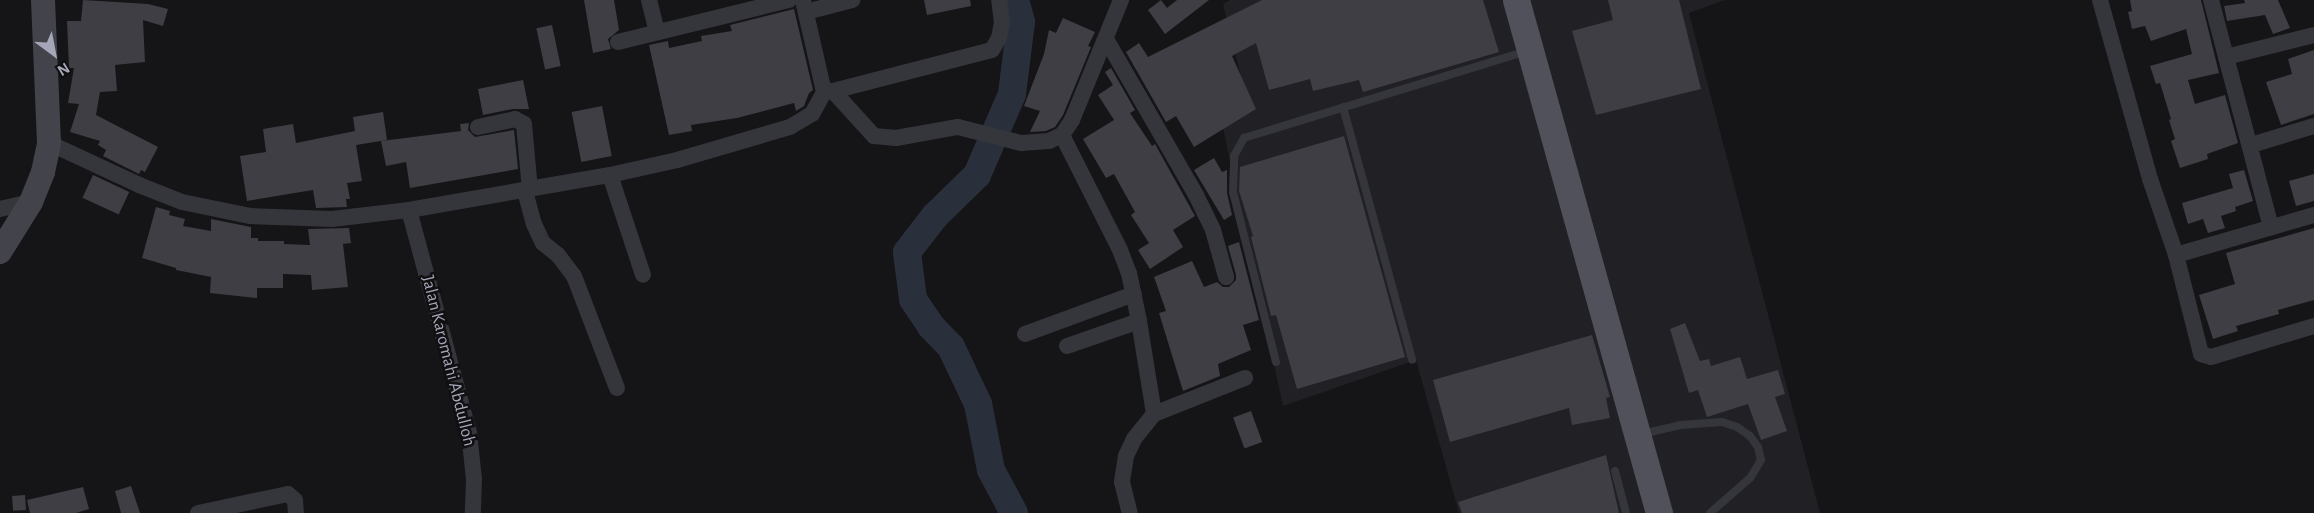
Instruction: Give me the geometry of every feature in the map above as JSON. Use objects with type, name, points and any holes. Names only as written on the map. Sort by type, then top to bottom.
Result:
[{"type":"main road","points":[[1516,0],[1563,160],[1659,513]]},
{"type":"street","points":[[0,252],[31,202],[43,172],[49,143],[43,0]]},
{"type":"street","points":[[649,0],[657,32]]},
{"type":"street","points":[[618,42],[789,0]]},
{"type":"street","points":[[852,0],[804,6],[829,92],[874,136],[896,138],[958,127],[1021,143],[1037,144],[1062,135],[1072,120],[1121,0]]},
{"type":"street","points":[[49,143],[139,185],[182,202],[217,211],[250,216],[332,219],[409,210],[610,176],[677,160],[790,127],[812,114],[829,92],[992,50],[999,38],[1002,23],[999,0]]},
{"type":"street","points":[[2100,0],[2150,179],[2176,255],[2201,354],[2211,357],[2314,327]]},
{"type":"street","points":[[2211,0],[2271,226]]},
{"type":"street","points":[[2226,57],[2314,35]]},
{"type":"street","points":[[1106,39],[1196,195],[1213,230],[1226,277]]},
{"type":"street","points":[[478,127],[515,119],[524,124],[528,190],[534,224],[543,243],[558,255],[574,276],[617,388]]},
{"type":"street","points":[[2251,145],[2314,126]]},
{"type":"street","points":[[1062,135],[1120,250],[1134,294],[1154,414]]},
{"type":"street","points":[[610,176],[643,275]]},
{"type":"street","points":[[0,209],[31,202]]},
{"type":"street","name":"Jalan Karomahi Abdulloh","points":[[409,210],[469,434],[474,479],[473,513]]},
{"type":"street","points":[[2176,255],[2314,215]]},
{"type":"street","points":[[1024,334],[1134,294]]},
{"type":"street","points":[[1067,346],[1139,321]]},
{"type":"street","points":[[1130,513],[1122,482],[1126,456],[1134,439],[1154,414],[1245,378]]},
{"type":"street","points":[[198,513],[288,494],[295,500],[296,513]]},
{"type":"lane","points":[[1276,362],[1233,192],[1234,156],[1244,138],[1529,50]]},
{"type":"lane","points":[[1343,107],[1412,360]]},
{"type":"lane","points":[[1638,435],[1680,424],[1722,422],[1737,427],[1750,436],[1758,447],[1761,460],[1749,478],[1710,513]]},
{"type":"lane","points":[[1615,471],[1626,513]]},
{"type":"shaded area","points":[[1230,0],[1725,0],[1689,13],[1820,513],[1459,513],[1416,360],[1283,406],[1217,100],[1243,85],[1223,4]]},
{"type":"building","points":[[83,0],[148,4],[168,9],[163,26],[143,20],[145,62],[115,65],[117,91],[100,92],[96,115],[158,147],[145,172],[141,170],[139,174],[103,156],[106,150],[98,145],[100,141],[70,132],[79,104],[68,103],[74,68],[69,68],[67,21],[81,21]]},
{"type":"building","points":[[584,0],[614,0],[619,30],[608,39],[611,49],[593,53]]},
{"type":"building","points":[[924,0],[970,0],[971,6],[927,15]]},
{"type":"building","points":[[1161,0],[1167,8],[1177,0],[1209,0],[1165,34],[1148,10]]},
{"type":"building","points":[[1262,0],[1483,0],[1499,52],[1363,92],[1359,80],[1313,91],[1310,79],[1269,90],[1256,43],[1232,56],[1256,109],[1194,147],[1176,116],[1166,122],[1126,52],[1139,43],[1148,57]]},
{"type":"building","points":[[1608,0],[1679,0],[1701,89],[1596,115],[1572,31],[1613,20]]},
{"type":"building","points":[[2130,0],[2201,0],[2219,73],[2188,80],[2195,104],[2225,95],[2238,143],[2207,154],[2208,159],[2180,168],[2171,141],[2175,139],[2169,120],[2171,119],[2160,83],[2156,84],[2150,66],[2192,54],[2186,29],[2151,41],[2145,26],[2132,29],[2128,12],[2132,11]]},
{"type":"building","points":[[2244,0],[2278,0],[2290,28],[2273,34],[2265,15],[2227,21],[2224,6],[2245,3]]},
{"type":"building","points":[[794,9],[813,90],[809,93],[804,106],[796,111],[794,103],[737,118],[691,125],[692,131],[669,135],[649,45],[668,41],[669,48],[702,41],[701,36],[732,31],[730,25]]},
{"type":"building","points":[[1063,18],[1095,32],[1088,46],[1091,47],[1063,115],[1055,127],[1046,131],[1030,132],[1040,111],[1024,106],[1044,54],[1049,30],[1056,33]]},
{"type":"building","points":[[552,25],[561,66],[545,69],[536,28]]},
{"type":"building","points":[[2314,50],[2314,114],[2281,125],[2266,82],[2292,74],[2288,59]]},
{"type":"building","points":[[1111,68],[1135,110],[1130,113],[1152,146],[1155,144],[1195,216],[1173,230],[1183,247],[1150,269],[1138,250],[1149,243],[1131,215],[1135,212],[1114,174],[1106,178],[1083,139],[1114,120],[1098,95],[1113,85],[1105,72]]},
{"type":"building","points":[[523,80],[529,109],[513,109],[483,115],[478,89]]},
{"type":"building","points":[[602,106],[612,156],[581,162],[572,112]]},
{"type":"building","points":[[383,112],[387,140],[356,145],[362,181],[347,183],[350,199],[346,199],[347,207],[316,208],[313,190],[247,201],[240,156],[266,152],[263,129],[293,124],[296,143],[355,131],[353,117]]},
{"type":"building","points":[[469,123],[468,130],[475,137],[514,130],[518,169],[410,188],[406,162],[386,166],[381,141],[461,131],[460,124]]},
{"type":"building","points":[[1344,136],[1405,357],[1297,389],[1276,315],[1271,316],[1251,237],[1253,236],[1239,191],[1240,167]]},
{"type":"building","points":[[1214,158],[1222,172],[1227,170],[1227,193],[1232,215],[1224,220],[1194,170]]},
{"type":"building","points":[[2244,170],[2253,201],[2235,207],[2236,211],[2221,216],[2225,228],[2208,233],[2203,219],[2188,224],[2182,203],[2233,188],[2229,174]]},
{"type":"building","points":[[2314,174],[2314,201],[2296,206],[2289,181]]},
{"type":"building","points":[[93,175],[129,192],[119,215],[82,198]]},
{"type":"building","points":[[156,207],[170,211],[169,215],[185,219],[183,226],[211,231],[211,219],[251,227],[251,238],[258,238],[258,241],[284,241],[284,244],[310,245],[308,229],[349,228],[351,243],[343,244],[348,287],[312,290],[311,275],[283,274],[283,288],[257,288],[257,298],[210,293],[211,277],[176,270],[176,268],[142,258]]},
{"type":"building","points":[[2314,228],[2314,300],[2278,310],[2279,314],[2236,326],[2238,331],[2213,339],[2199,295],[2235,284],[2226,253]]},
{"type":"building","points":[[1239,242],[1259,320],[1243,325],[1251,350],[1218,364],[1220,376],[1183,391],[1159,313],[1166,311],[1154,277],[1192,261],[1204,287],[1217,282],[1223,287],[1229,287],[1236,280],[1236,275],[1228,246]]},
{"type":"building","points":[[1685,323],[1700,361],[1709,359],[1711,366],[1740,357],[1747,379],[1778,370],[1785,394],[1775,397],[1787,431],[1761,440],[1748,404],[1707,417],[1698,390],[1689,393],[1670,329]]},
{"type":"building","points":[[1592,335],[1610,397],[1606,398],[1610,418],[1572,425],[1569,408],[1450,442],[1433,380]]},
{"type":"building","points":[[1251,411],[1262,442],[1244,449],[1233,417]]},
{"type":"building","points":[[1606,455],[1619,513],[1462,513],[1458,502]]},
{"type":"building","points":[[131,486],[140,513],[121,513],[115,491]]},
{"type":"building","points":[[83,487],[89,509],[76,513],[30,513],[27,500]]},
{"type":"building","points":[[25,495],[26,510],[13,511],[12,496]]},
{"type":"waterway","points":[[1014,513],[991,470],[978,404],[951,347],[931,326],[913,299],[907,252],[935,216],[977,175],[1012,94],[1021,22],[1015,0]]}]
